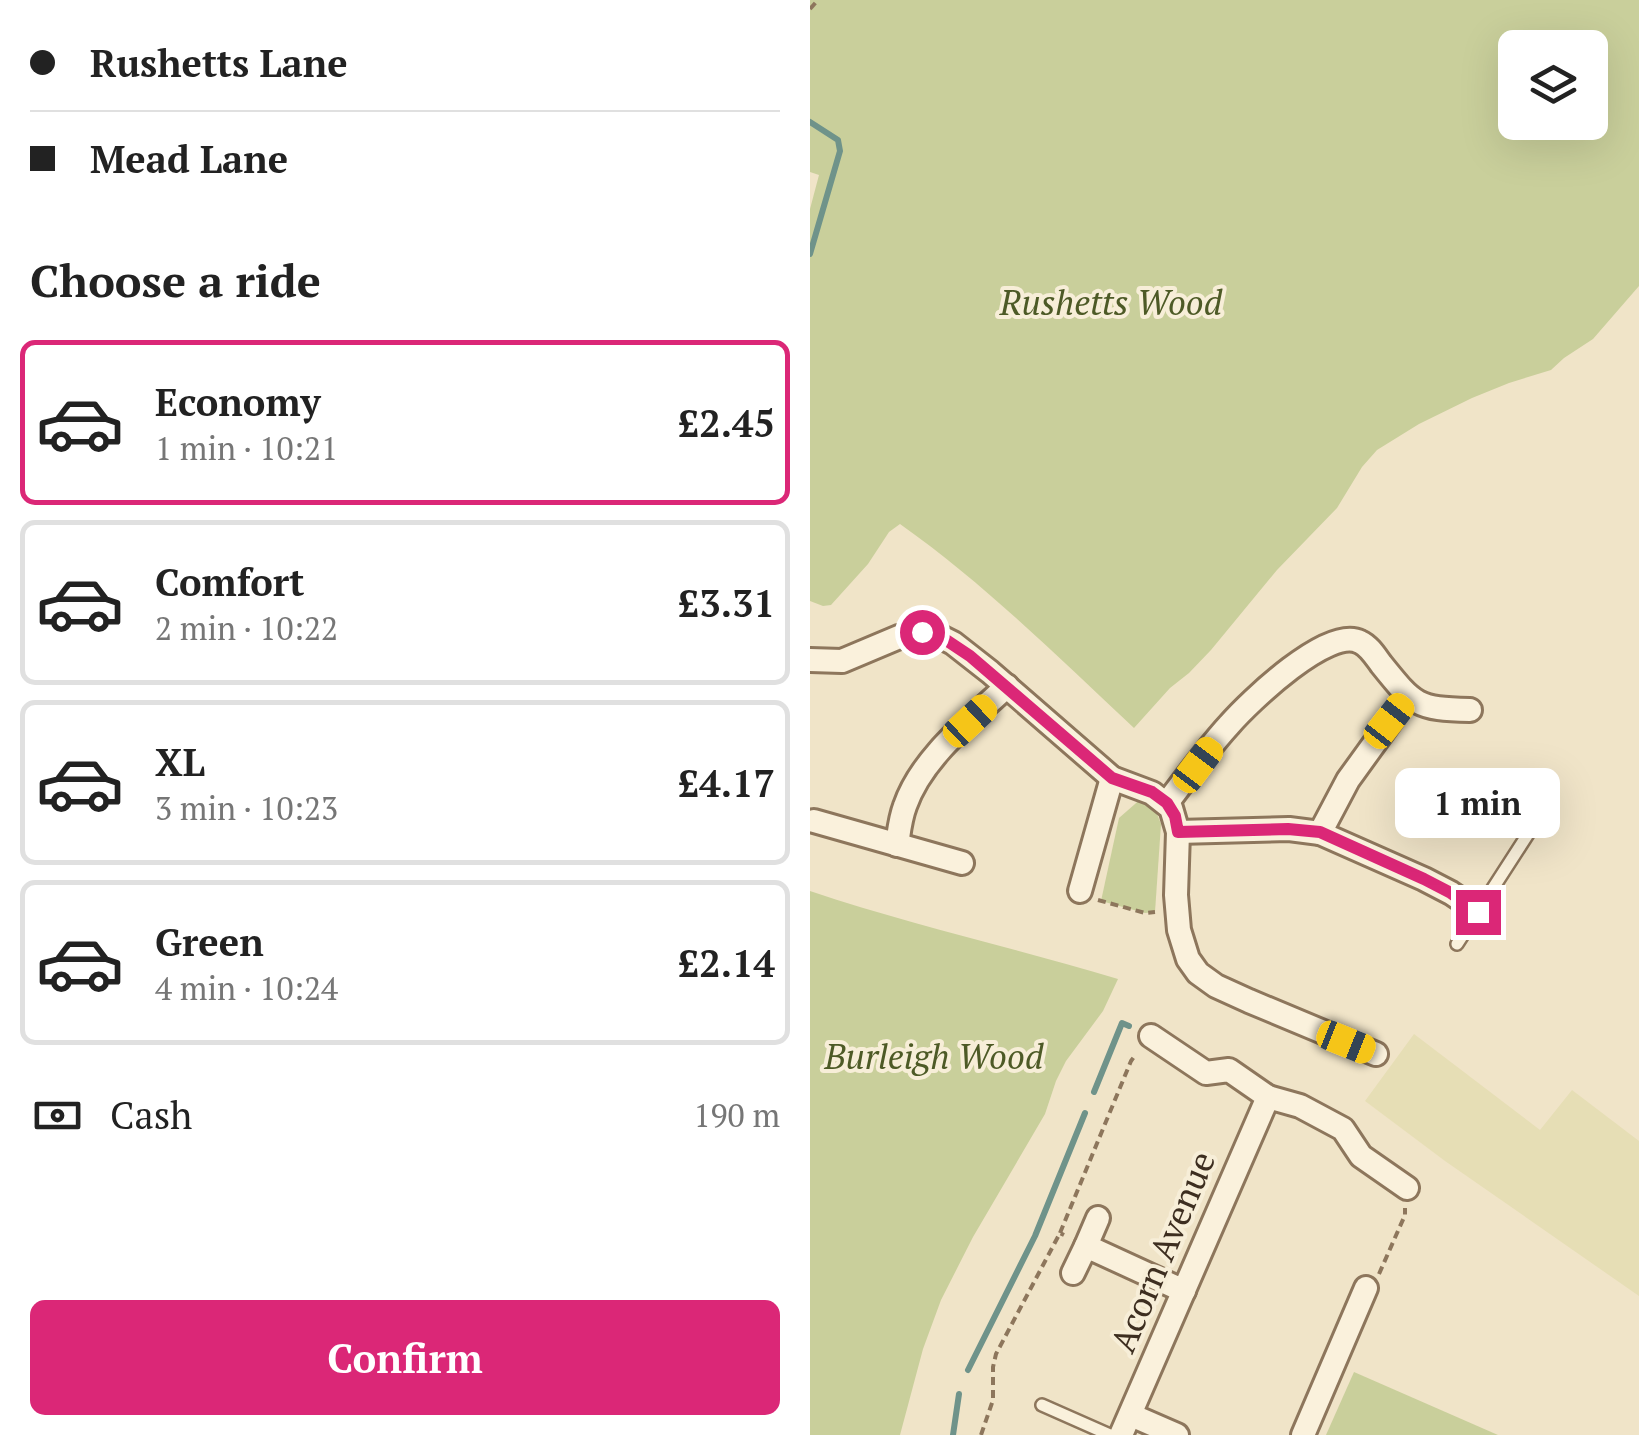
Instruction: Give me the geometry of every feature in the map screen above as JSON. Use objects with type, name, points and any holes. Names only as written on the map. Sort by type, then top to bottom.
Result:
[{"type":"street","points":[[810,660],[842,661],[914,633],[931,633],[953,643],[1112,778],[1152,792],[1167,803],[1178,832],[1179,930],[1192,967],[1232,994],[1376,1054]]},
{"type":"street","points":[[1167,803],[1248,706],[1306,658],[1335,642],[1350,639],[1365,645],[1408,697],[1428,708],[1470,710]]},
{"type":"street","points":[[897,845],[901,819],[917,782],[936,755],[1007,686]]},
{"type":"street","points":[[1320,832],[1367,750],[1408,697]]},
{"type":"street","points":[[1080,891],[1112,778]]},
{"type":"street","points":[[814,821],[962,863]]},
{"type":"street","points":[[1178,832],[1320,832],[1424,879],[1478,912]]},
{"type":"street","points":[[1151,1036],[1206,1073],[1229,1070],[1268,1097],[1300,1106],[1343,1128],[1362,1156],[1407,1188]]},
{"type":"street","name":"Acorn Avenue","points":[[1126,1425],[1268,1097]]},
{"type":"street","points":[[1073,1274],[1098,1218]]},
{"type":"street","points":[[1086,1246],[1184,1291]]},
{"type":"street","points":[[1303,1435],[1366,1288]]},
{"type":"street","points":[[1126,1425],[1177,1435]]},
{"type":"lane","points":[[1457,944],[1528,834]]},
{"type":"lane","points":[[1042,1405],[1110,1435]]},
{"type":"path","points":[[810,9],[818,0]]},
{"type":"path","points":[[1080,891],[1112,905],[1155,912]]},
{"type":"path","points":[[982,1435],[993,1400],[996,1354],[1060,1233],[1131,1061],[1151,1036]]},
{"type":"path","points":[[1366,1288],[1378,1277],[1405,1215],[1407,1188]]},
{"type":"path","points":[[1060,1233],[1086,1246]]},
{"type":"shaded area","points":[[1414,1034],[1540,1130],[1572,1090],[1639,1141],[1639,1296],[1365,1101]]},
{"type":"green space","name":"Rushetts Wood","points":[[810,0],[1639,0],[1639,286],[1593,339],[1551,370],[1472,398],[1377,450],[1337,508],[1277,570],[1211,650],[1134,728],[992,596],[900,524],[889,532],[868,564],[831,605],[810,601],[810,209],[819,175],[810,172]]},
{"type":"green space","points":[[1143,797],[1161,824],[1155,912],[1145,913],[1101,901],[1119,818]]},
{"type":"green space","name":"Burleigh Wood","points":[[810,891],[1118,979],[1103,1011],[1066,1061],[1045,1114],[941,1300],[900,1435],[810,1435]]},
{"type":"green space","points":[[1354,1372],[1498,1435],[1326,1435]]},
{"type":"waterway","points":[[810,122],[838,140],[840,151],[810,254]]},
{"type":"waterway","points":[[1094,1092],[1122,1023],[1129,1026]]},
{"type":"waterway","points":[[968,1370],[1035,1236],[1085,1113]]},
{"type":"waterway","points":[[953,1435],[959,1394]]},
{"type":"route","points":[[922,632],[937,634],[970,656],[1112,778],[1152,792],[1167,803],[1178,832],[1320,832],[1424,879],[1478,912]]}]
